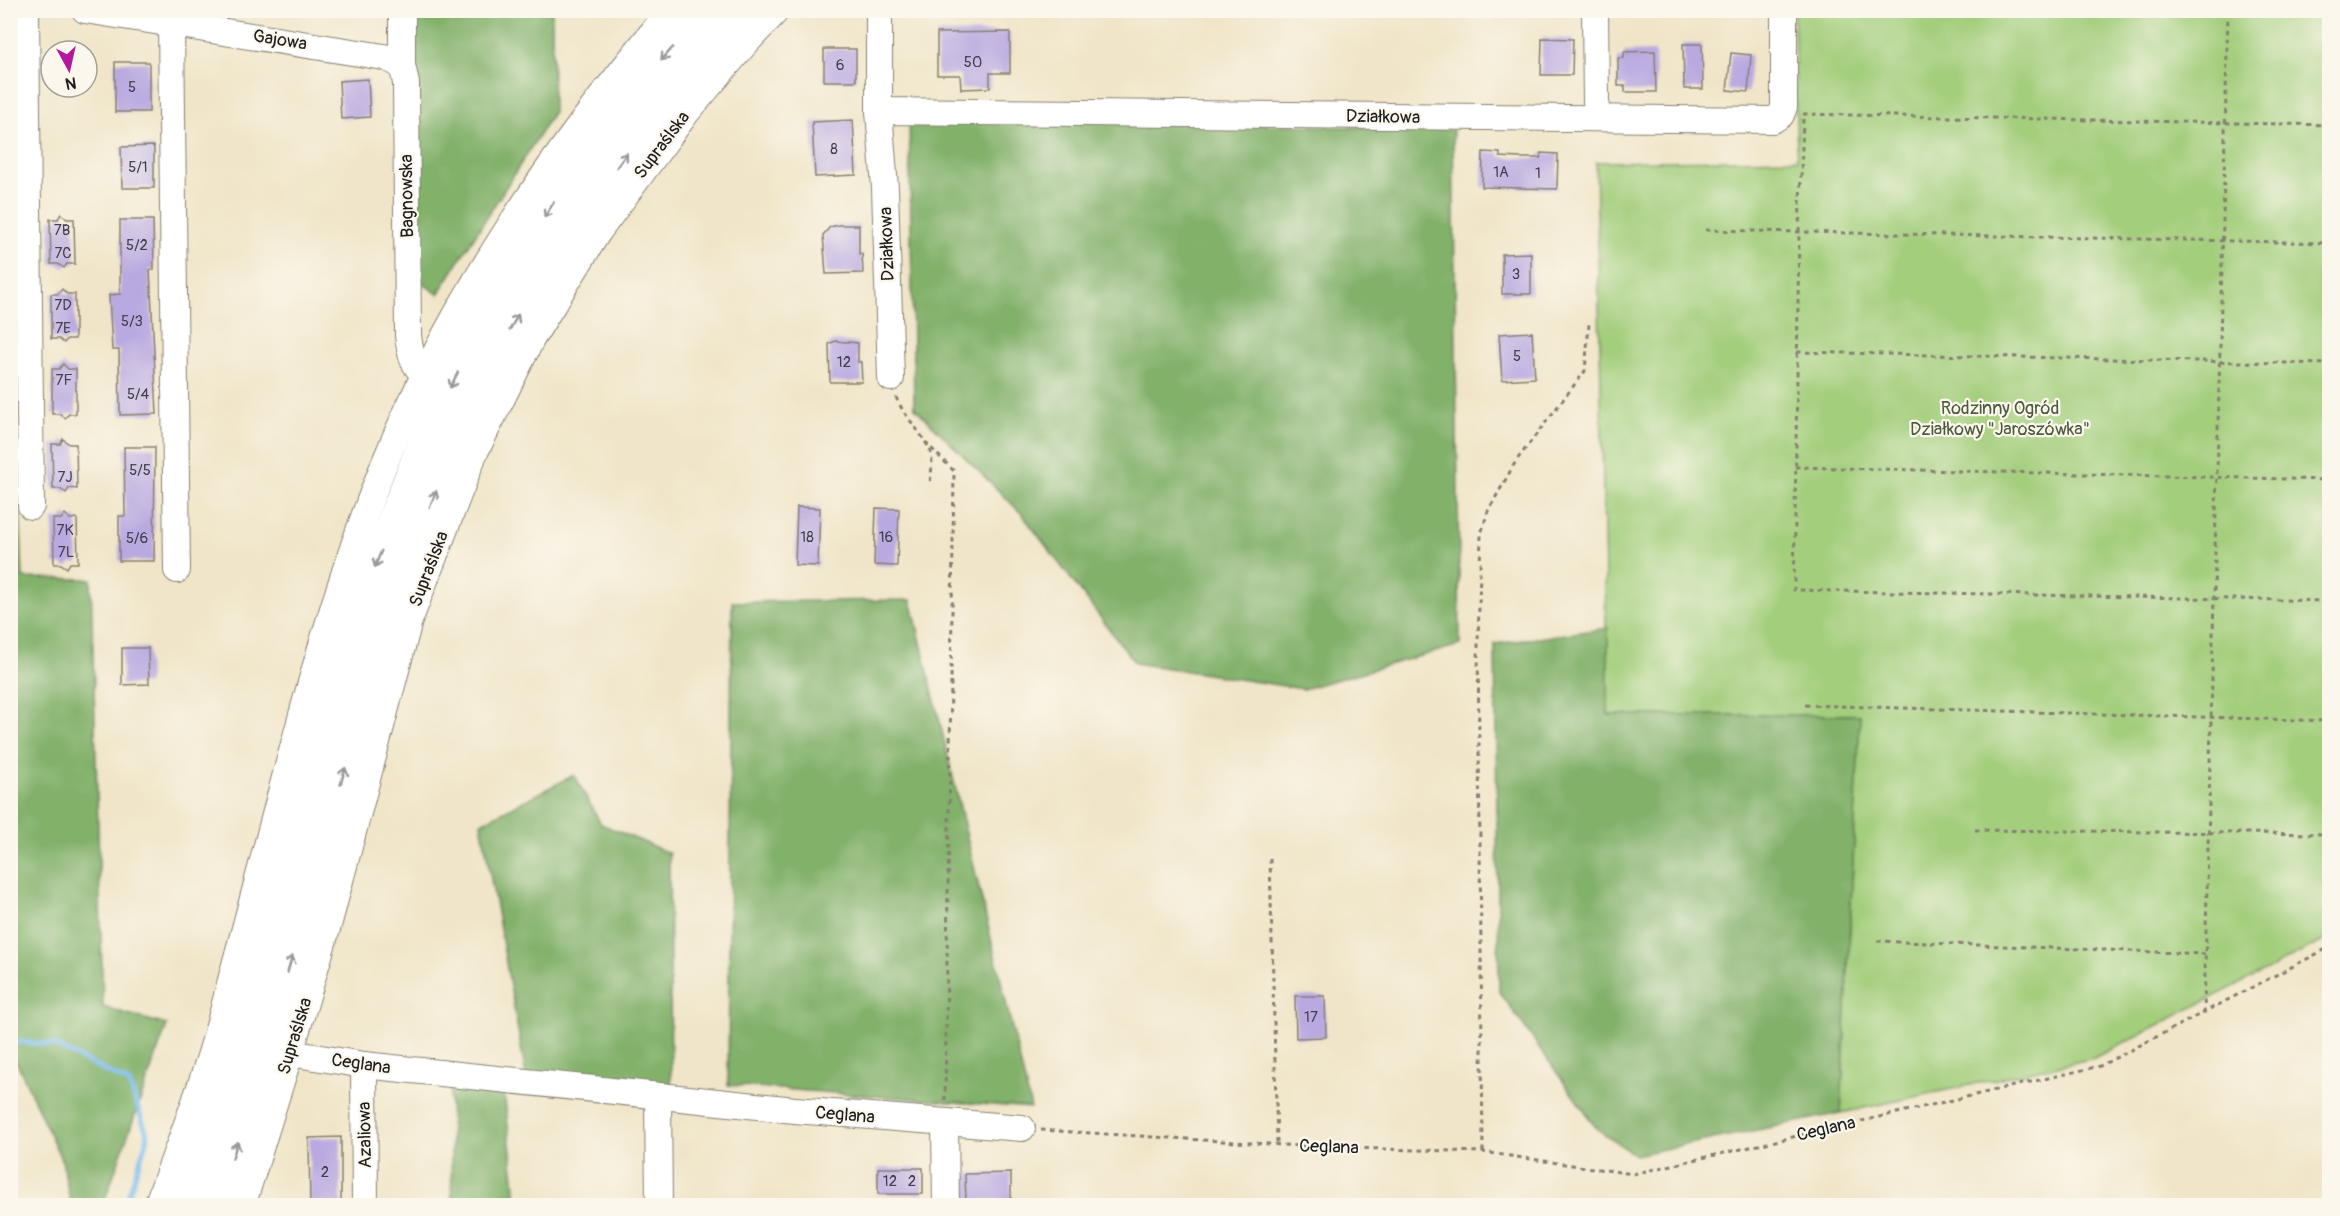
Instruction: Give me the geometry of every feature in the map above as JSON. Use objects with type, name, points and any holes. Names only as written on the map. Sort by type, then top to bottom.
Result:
[{"type":"main road","points":[[183,1206],[236,1052],[359,607],[429,428],[490,306],[554,202],[650,73],[705,10]]},
{"type":"main road","points":[[215,1206],[264,1059],[388,612],[456,440],[513,323],[578,219],[672,92],[745,10]]},
{"type":"street","points":[[26,10],[31,506]]},
{"type":"street","name":"Bagnowska","points":[[402,10],[402,65],[406,83],[408,335],[410,353],[416,367],[425,376]]},
{"type":"street","points":[[157,1206],[208,1063],[335,597],[384,465],[425,376],[470,289],[537,183],[607,87],[671,10]]},
{"type":"street","name":"Supraślska","points":[[242,1206],[291,1053],[329,922],[409,621],[474,454],[532,338],[598,232],[687,112],[777,10]]},
{"type":"street","name":"Działkowa","points":[[879,10],[879,111],[885,188],[891,378]]},
{"type":"street","points":[[1595,10],[1596,102]]},
{"type":"street","name":"Działkowa","points":[[879,111],[1773,120],[1781,115],[1784,107],[1784,10]]},
{"type":"street","name":"Gajowa","points":[[95,11],[384,57],[402,65]]},
{"type":"street","points":[[171,23],[177,570]]},
{"type":"street","name":"Ceglana","points":[[291,1053],[364,1065],[658,1096],[1022,1128]]},
{"type":"street","name":"Azaliowa","points":[[364,1065],[366,1206]]},
{"type":"street","points":[[658,1096],[659,1206]]},
{"type":"street","points":[[945,1123],[946,1206]]},
{"type":"path","points":[[2204,1014],[2228,10]]},
{"type":"path","points":[[1803,103],[1794,590],[2330,601]]},
{"type":"path","points":[[1803,114],[2330,126]]},
{"type":"path","points":[[1706,230],[2330,243]]},
{"type":"path","points":[[1483,1152],[1478,654],[1481,534],[1488,511],[1516,461],[1584,371],[1589,324]]},
{"type":"path","points":[[1797,352],[2330,364]]},
{"type":"path","points":[[891,378],[896,400],[907,419],[954,471],[945,1123]]},
{"type":"path","points":[[926,442],[931,453],[930,483]]},
{"type":"path","points":[[1795,467],[2330,480]]},
{"type":"path","points":[[1805,705],[2330,721]]},
{"type":"path","points":[[1975,830],[2330,834]]},
{"type":"path","points":[[1269,859],[1277,1144]]},
{"type":"path","points":[[1877,941],[2205,954]]},
{"type":"path","name":"Ceglana","points":[[1022,1128],[1277,1144],[1483,1152],[1633,1174],[2100,1066],[2330,947]]},
{"type":"green space","points":[[410,11],[552,11],[553,113],[438,294],[418,280]]},
{"type":"green space","name":"Rodzinny Ogród Działkowy \"Jaroszówka\"","points":[[1794,11],[2329,11],[2329,938],[2094,1058],[1841,1113],[1860,715],[1608,715],[1596,162],[1797,159]]},
{"type":"green space","points":[[909,114],[1453,130],[1460,645],[1303,689],[1135,663],[1021,513],[914,407]]},
{"type":"green space","points":[[15,376],[23,578],[91,579],[103,1007],[167,1025],[103,1205],[71,1205],[62,1161],[18,1065],[11,1056],[10,377]]},
{"type":"green space","points":[[911,600],[1031,1108],[728,1085],[732,602]]},
{"type":"green space","points":[[1608,628],[1608,715],[1860,715],[1841,1113],[1635,1155],[1597,1129],[1499,991],[1495,644]]},
{"type":"green space","points":[[574,775],[601,824],[669,853],[671,1087],[526,1075],[481,823]]},
{"type":"green space","points":[[450,1086],[504,1091],[517,1205],[452,1205]]},
{"type":"building","points":[[1010,32],[1010,73],[990,73],[990,88],[961,89],[960,75],[937,75],[937,33]]},
{"type":"building","points":[[1542,38],[1573,39],[1572,75],[1541,75]]},
{"type":"building","points":[[1683,44],[1702,44],[1703,89],[1684,89]]},
{"type":"building","points":[[824,49],[856,49],[856,81],[824,81]]},
{"type":"building","points":[[1655,51],[1656,92],[1625,92],[1625,86],[1618,86],[1618,58],[1624,58],[1624,52]]},
{"type":"building","points":[[1731,53],[1751,55],[1748,92],[1727,90]]},
{"type":"building","points":[[115,62],[149,62],[149,112],[115,112]]},
{"type":"building","points":[[368,79],[370,117],[341,119],[339,81]]},
{"type":"building","points":[[853,120],[856,175],[815,177],[812,122]]},
{"type":"building","points":[[154,146],[154,188],[122,188],[121,147]]},
{"type":"building","points":[[1483,152],[1500,153],[1500,157],[1520,158],[1540,158],[1541,153],[1558,154],[1557,189],[1482,187]]},
{"type":"building","points":[[61,214],[67,219],[74,219],[75,264],[67,264],[64,268],[58,264],[51,264],[50,219],[58,219]]},
{"type":"building","points":[[120,220],[153,220],[154,270],[150,270],[157,414],[120,415],[119,350],[112,350],[109,295],[120,294]]},
{"type":"building","points":[[859,225],[859,254],[862,254],[863,273],[826,274],[823,235],[830,227]]},
{"type":"building","points":[[1531,253],[1531,294],[1502,294],[1502,254]]},
{"type":"building","points":[[62,289],[67,294],[75,294],[75,339],[67,339],[64,343],[59,339],[51,339],[51,294],[58,294]]},
{"type":"building","points":[[1532,332],[1535,378],[1502,380],[1499,334]]},
{"type":"building","points":[[835,341],[858,343],[858,362],[861,362],[862,382],[830,382],[829,344]]},
{"type":"building","points":[[63,364],[68,369],[76,369],[76,414],[69,414],[65,418],[60,414],[52,414],[52,369],[59,369]]},
{"type":"building","points":[[63,439],[69,444],[76,444],[77,489],[69,488],[66,493],[60,489],[53,489],[52,444],[60,444]]},
{"type":"building","points":[[124,447],[155,447],[154,561],[119,561],[119,516],[125,516]]},
{"type":"building","points":[[797,507],[820,508],[818,566],[795,565]]},
{"type":"building","points":[[876,508],[899,509],[897,566],[874,565]]},
{"type":"building","points":[[65,514],[70,519],[77,518],[78,563],[70,563],[67,568],[61,564],[54,564],[53,519],[61,519]]},
{"type":"building","points":[[122,648],[148,648],[149,684],[122,685]]},
{"type":"building","points":[[1295,996],[1325,996],[1326,1037],[1296,1038]]},
{"type":"building","points":[[341,1137],[341,1206],[310,1206],[309,1138]]},
{"type":"building","points":[[878,1168],[923,1168],[923,1194],[878,1194]]},
{"type":"building","points":[[1011,1173],[1011,1200],[966,1201],[965,1174]]},
{"type":"waterway","points":[[10,1041],[54,1045],[129,1083],[148,1136],[125,1206]]}]
